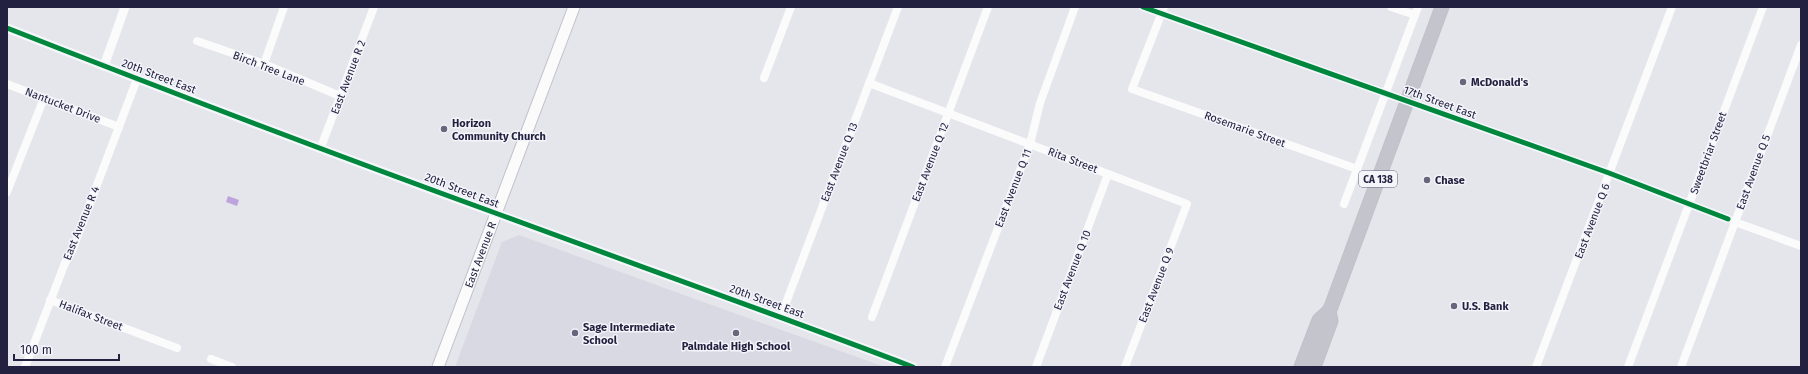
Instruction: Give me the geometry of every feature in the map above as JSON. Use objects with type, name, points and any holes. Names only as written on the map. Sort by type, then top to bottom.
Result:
[{"type":"highway","name":"CA 138","points":[[1301,367],[1320,320],[1329,311],[1442,7]]},
{"type":"highway","name":"CA 138","points":[[1314,367],[1331,321],[1329,311]]},
{"type":"highway","points":[[1308,367],[1313,351],[1314,343],[1312,340]]},
{"type":"main road","name":"East Avenue R","points":[[438,367],[574,7]]},
{"type":"street","points":[[104,66],[125,7]]},
{"type":"street","points":[[264,64],[284,7]]},
{"type":"street","name":"East Avenue R 2","points":[[321,147],[374,7]]},
{"type":"street","points":[[764,78],[791,7]]},
{"type":"street","name":"East Avenue Q 13","points":[[781,316],[898,7]]},
{"type":"street","name":"East Avenue Q 12","points":[[872,318],[988,7]]},
{"type":"street","name":"East Avenue Q 11","points":[[945,367],[1030,144],[1040,103],[1075,7]]},
{"type":"street","name":"17th Street East","points":[[1144,7],[1163,10],[1386,93],[1690,203],[1801,246]]},
{"type":"street","points":[[1391,7],[1415,15]]},
{"type":"street","points":[[1344,204],[1418,7]]},
{"type":"street","name":"East Avenue Q 6","points":[[1536,367],[1672,7]]},
{"type":"street","name":"Sweetbriar Street","points":[[1628,367],[1763,7]]},
{"type":"street","name":"Rosemarie Street","points":[[1163,10],[1132,89],[1357,169]]},
{"type":"street","name":"20th Street East","points":[[7,28],[137,79],[496,214],[781,316],[912,367]]},
{"type":"street","name":"Birch Tree Lane","points":[[197,41],[264,64],[340,96]]},
{"type":"street","name":"East Avenue Q 5","points":[[1681,367],[1731,220],[1801,45]]},
{"type":"street","name":"East Avenue R 4","points":[[25,367],[50,300],[72,251],[137,79]]},
{"type":"street","name":"Rita Street","points":[[869,83],[1187,204]]},
{"type":"street","name":"Nantucket Drive","points":[[7,84],[119,126]]},
{"type":"street","points":[[7,192],[44,98]]},
{"type":"street","name":"East Avenue Q 10","points":[[1036,367],[1108,174]]},
{"type":"street","name":"East Avenue Q 9","points":[[1125,367],[1187,204]]},
{"type":"street","name":"Halifax Street","points":[[50,300],[177,348]]},
{"type":"street","points":[[212,359],[232,367]]},
{"type":"shaded area","points":[[228,196],[239,200],[237,206],[226,202]]},
{"type":"shaded area","name":"Sage Intermediate School","points":[[519,235],[885,367],[455,367],[502,242]]},
{"type":"cycle path","points":[[1143,7],[1609,173],[1728,219]]},
{"type":"cycle path","points":[[7,28],[313,146],[913,367]]},
{"type":"place","name":"McDonald's","points":[[1463,82]]},
{"type":"place","name":"Horizon Community Church","points":[[444,129]]},
{"type":"place","name":"Chase","points":[[1427,180]]},
{"type":"place","name":"U.S. Bank","points":[[1454,306]]},
{"type":"place","name":"Sage Intermediate School","points":[[575,333]]},
{"type":"place","name":"Palmdale High School","points":[[736,333]]}]
